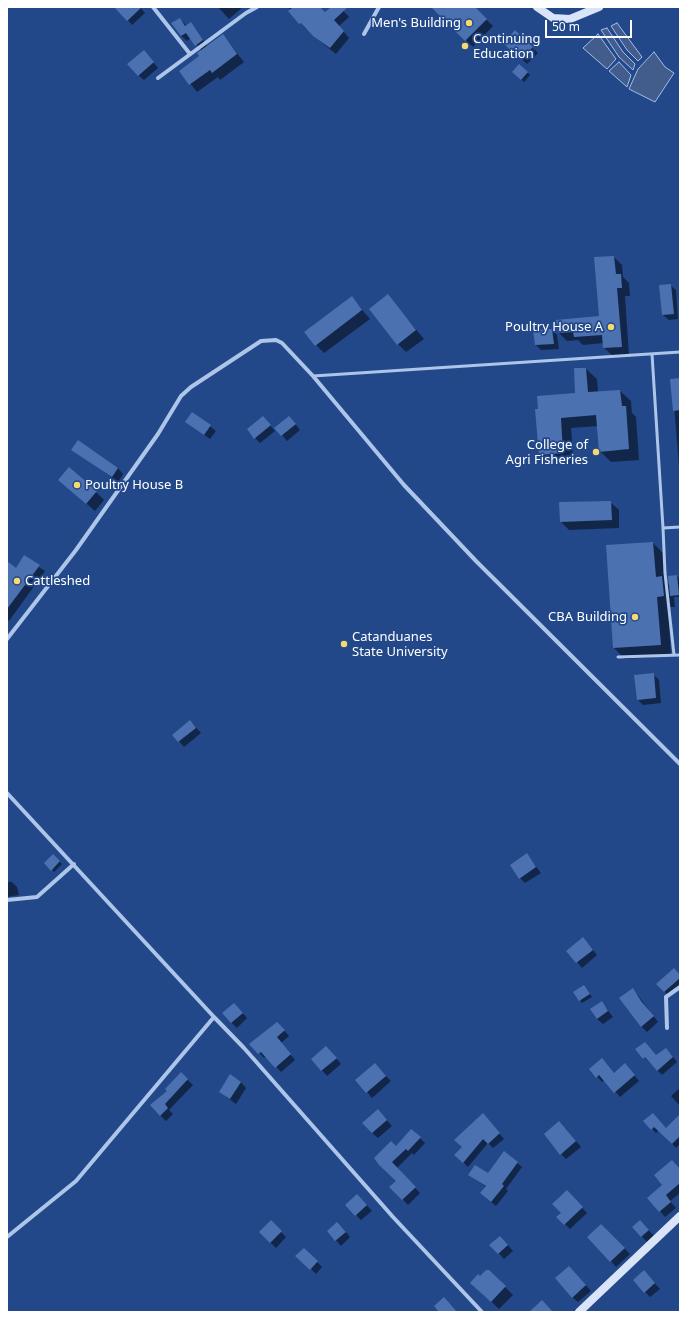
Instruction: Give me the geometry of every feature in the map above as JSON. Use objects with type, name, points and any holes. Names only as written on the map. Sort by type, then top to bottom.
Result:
[{"type":"street","points":[[153,7],[190,54]]},
{"type":"street","points":[[158,78],[246,13],[257,7]]},
{"type":"street","points":[[364,34],[379,7]]},
{"type":"street","points":[[537,7],[553,18],[570,19],[599,7]]},
{"type":"street","points":[[7,639],[40,599],[76,550],[158,434],[181,396],[191,387],[254,345],[266,339],[276,340],[282,343],[312,376],[404,485],[476,561],[680,764]]},
{"type":"street","points":[[7,793],[244,1048],[393,1217],[482,1312]]},
{"type":"street","points":[[7,900],[37,897],[74,864]]},
{"type":"street","points":[[667,1028],[666,996],[680,987]]},
{"type":"street","points":[[7,1237],[76,1181],[214,1017]]},
{"type":"street","points":[[579,1312],[680,1216]]},
{"type":"lane","points":[[312,376],[680,352]]},
{"type":"lane","points":[[652,354],[665,573],[674,655]]},
{"type":"lane","points":[[663,528],[680,526]]},
{"type":"lane","points":[[618,657],[680,655]]},
{"type":"water","points":[[617,23],[642,57],[638,61],[627,50],[611,26]]},
{"type":"water","points":[[607,28],[623,52],[635,64],[633,70],[619,57],[601,30]]},
{"type":"water","points":[[598,34],[616,59],[607,69],[583,48]]},
{"type":"water","points":[[654,52],[665,67],[674,73],[655,102],[629,89],[638,69]]},
{"type":"water","points":[[619,62],[631,75],[627,87],[609,71]]},
{"type":"building","points":[[114,7],[142,7],[127,21]]},
{"type":"building","points":[[293,7],[320,7],[325,12],[331,7],[348,7],[334,20],[344,31],[330,48],[313,36],[301,23],[299,24],[288,11]]},
{"type":"building","name":"Men's Building","points":[[431,7],[475,7],[487,19],[465,41]]},
{"type":"building","points":[[180,18],[185,26],[191,22],[203,40],[195,46],[186,33],[181,36],[171,23]]},
{"type":"building","points":[[515,30],[533,47],[521,60],[503,43]]},
{"type":"building","points":[[223,34],[237,54],[212,73],[210,70],[189,85],[179,71],[199,56],[197,53]]},
{"type":"building","points":[[144,50],[154,62],[138,76],[127,64]]},
{"type":"building","points":[[519,64],[528,72],[521,80],[512,72]]},
{"type":"building","points":[[614,256],[616,274],[621,274],[622,288],[617,288],[622,347],[603,348],[602,335],[574,337],[573,332],[558,333],[556,320],[599,316],[594,257]]},
{"type":"building","points":[[671,284],[674,314],[662,315],[659,285]]},
{"type":"building","points":[[388,294],[416,330],[397,345],[369,309]]},
{"type":"building","points":[[352,296],[362,310],[315,346],[304,332]]},
{"type":"building","points":[[552,329],[554,344],[535,345],[533,330]]},
{"type":"building","points":[[574,368],[586,368],[588,392],[620,390],[622,406],[626,406],[629,449],[599,452],[596,415],[561,418],[563,453],[539,455],[535,409],[538,409],[537,396],[575,393]]},
{"type":"building","points":[[680,378],[680,410],[673,411],[670,379]]},
{"type":"building","points":[[192,412],[211,425],[204,435],[185,422]]},
{"type":"building","points":[[263,416],[271,425],[254,439],[247,429]]},
{"type":"building","points":[[289,416],[296,424],[281,436],[274,428]]},
{"type":"building","points":[[78,440],[118,468],[112,477],[71,450]]},
{"type":"building","name":"Poultry House B","points":[[69,467],[97,491],[86,504],[58,480]]},
{"type":"building","points":[[611,501],[612,520],[560,522],[559,502]]},
{"type":"building","name":"CBA Building","points":[[653,542],[656,577],[662,576],[664,596],[657,597],[661,645],[613,648],[606,545]]},
{"type":"building","points":[[24,555],[40,565],[7,609],[7,561],[16,568]]},
{"type":"building","points":[[677,575],[679,595],[670,596],[668,576]]},
{"type":"building","points":[[654,673],[656,698],[637,700],[634,675]]},
{"type":"building","points":[[190,720],[196,728],[178,742],[172,735]]},
{"type":"building","points":[[527,853],[536,867],[519,879],[510,865]]},
{"type":"building","points":[[53,854],[60,861],[51,871],[44,863]]},
{"type":"building","points":[[583,937],[593,950],[576,963],[566,951]]},
{"type":"building","points":[[674,968],[680,975],[680,978],[664,992],[656,984]]},
{"type":"building","points":[[584,985],[590,994],[579,1001],[573,992]]},
{"type":"building","points":[[633,988],[641,1001],[654,1016],[641,1027],[619,998]]},
{"type":"building","points":[[602,1001],[608,1011],[597,1019],[590,1009]]},
{"type":"building","points":[[234,1003],[243,1013],[231,1023],[222,1013]]},
{"type":"building","points":[[277,1022],[285,1030],[277,1037],[291,1054],[275,1068],[261,1052],[258,1054],[249,1044]]},
{"type":"building","points":[[645,1042],[656,1055],[666,1048],[673,1057],[657,1071],[645,1057],[643,1059],[635,1049]]},
{"type":"building","points":[[326,1046],[337,1058],[321,1071],[311,1059]]},
{"type":"building","points":[[602,1058],[614,1073],[625,1063],[635,1075],[614,1093],[599,1075],[596,1078],[589,1069]]},
{"type":"building","points":[[375,1063],[386,1076],[366,1093],[355,1080]]},
{"type":"building","points":[[181,1072],[188,1079],[165,1104],[168,1108],[160,1116],[150,1105],[167,1091],[165,1089]]},
{"type":"building","points":[[230,1074],[241,1082],[230,1099],[219,1092]]},
{"type":"building","points":[[378,1109],[387,1120],[372,1133],[362,1123]]},
{"type":"building","points":[[483,1113],[500,1133],[488,1144],[483,1139],[463,1163],[454,1155],[462,1147],[454,1140]]},
{"type":"building","points":[[653,1113],[666,1128],[680,1114],[680,1136],[672,1144],[654,1127],[651,1130],[643,1121]]},
{"type":"building","points":[[559,1121],[576,1141],[560,1155],[544,1134]]},
{"type":"building","points":[[411,1129],[421,1137],[408,1151],[406,1149],[392,1162],[416,1187],[402,1200],[389,1187],[396,1181],[379,1165],[374,1158],[391,1141],[396,1146]]},
{"type":"building","points":[[504,1151],[518,1162],[502,1184],[504,1186],[491,1202],[480,1193],[486,1186],[468,1175],[475,1165],[488,1173]]},
{"type":"building","points":[[672,1160],[680,1169],[680,1183],[666,1195],[671,1202],[659,1212],[647,1198],[662,1185],[654,1175]]},
{"type":"building","points":[[567,1190],[583,1207],[564,1225],[556,1217],[561,1213],[552,1204]]},
{"type":"building","points":[[357,1194],[367,1205],[355,1216],[345,1205]]},
{"type":"building","points":[[271,1220],[282,1231],[270,1243],[259,1232]]},
{"type":"building","points":[[640,1220],[649,1230],[641,1237],[632,1227]]},
{"type":"building","points":[[337,1222],[346,1232],[335,1241],[327,1231]]},
{"type":"building","points":[[601,1224],[625,1248],[610,1262],[587,1237]]},
{"type":"building","points":[[500,1236],[508,1245],[498,1254],[489,1245]]},
{"type":"building","points":[[304,1248],[318,1261],[310,1270],[295,1256]]},
{"type":"building","points":[[569,1266],[586,1285],[572,1298],[555,1278]]},
{"type":"building","points":[[486,1270],[489,1270],[506,1286],[491,1302],[470,1283],[478,1274],[480,1276]]},
{"type":"building","points":[[644,1270],[655,1283],[644,1293],[633,1280]]},
{"type":"building","points":[[444,1297],[457,1312],[439,1312],[434,1306]]},
{"type":"building","points":[[542,1300],[553,1312],[529,1312]]},
{"type":"place","name":"Men's Building","points":[[469,23]]},
{"type":"place","name":"Continuing Education","points":[[465,46]]},
{"type":"place","name":"Poultry House A","points":[[611,327]]},
{"type":"place","name":"College of Agri Fisheries","points":[[596,452]]},
{"type":"place","name":"Poultry House B","points":[[77,485]]},
{"type":"place","name":"Cattleshed","points":[[17,581]]},
{"type":"place","name":"CBA Building","points":[[635,617]]},
{"type":"place","name":"Catanduanes State University","points":[[344,644]]}]
